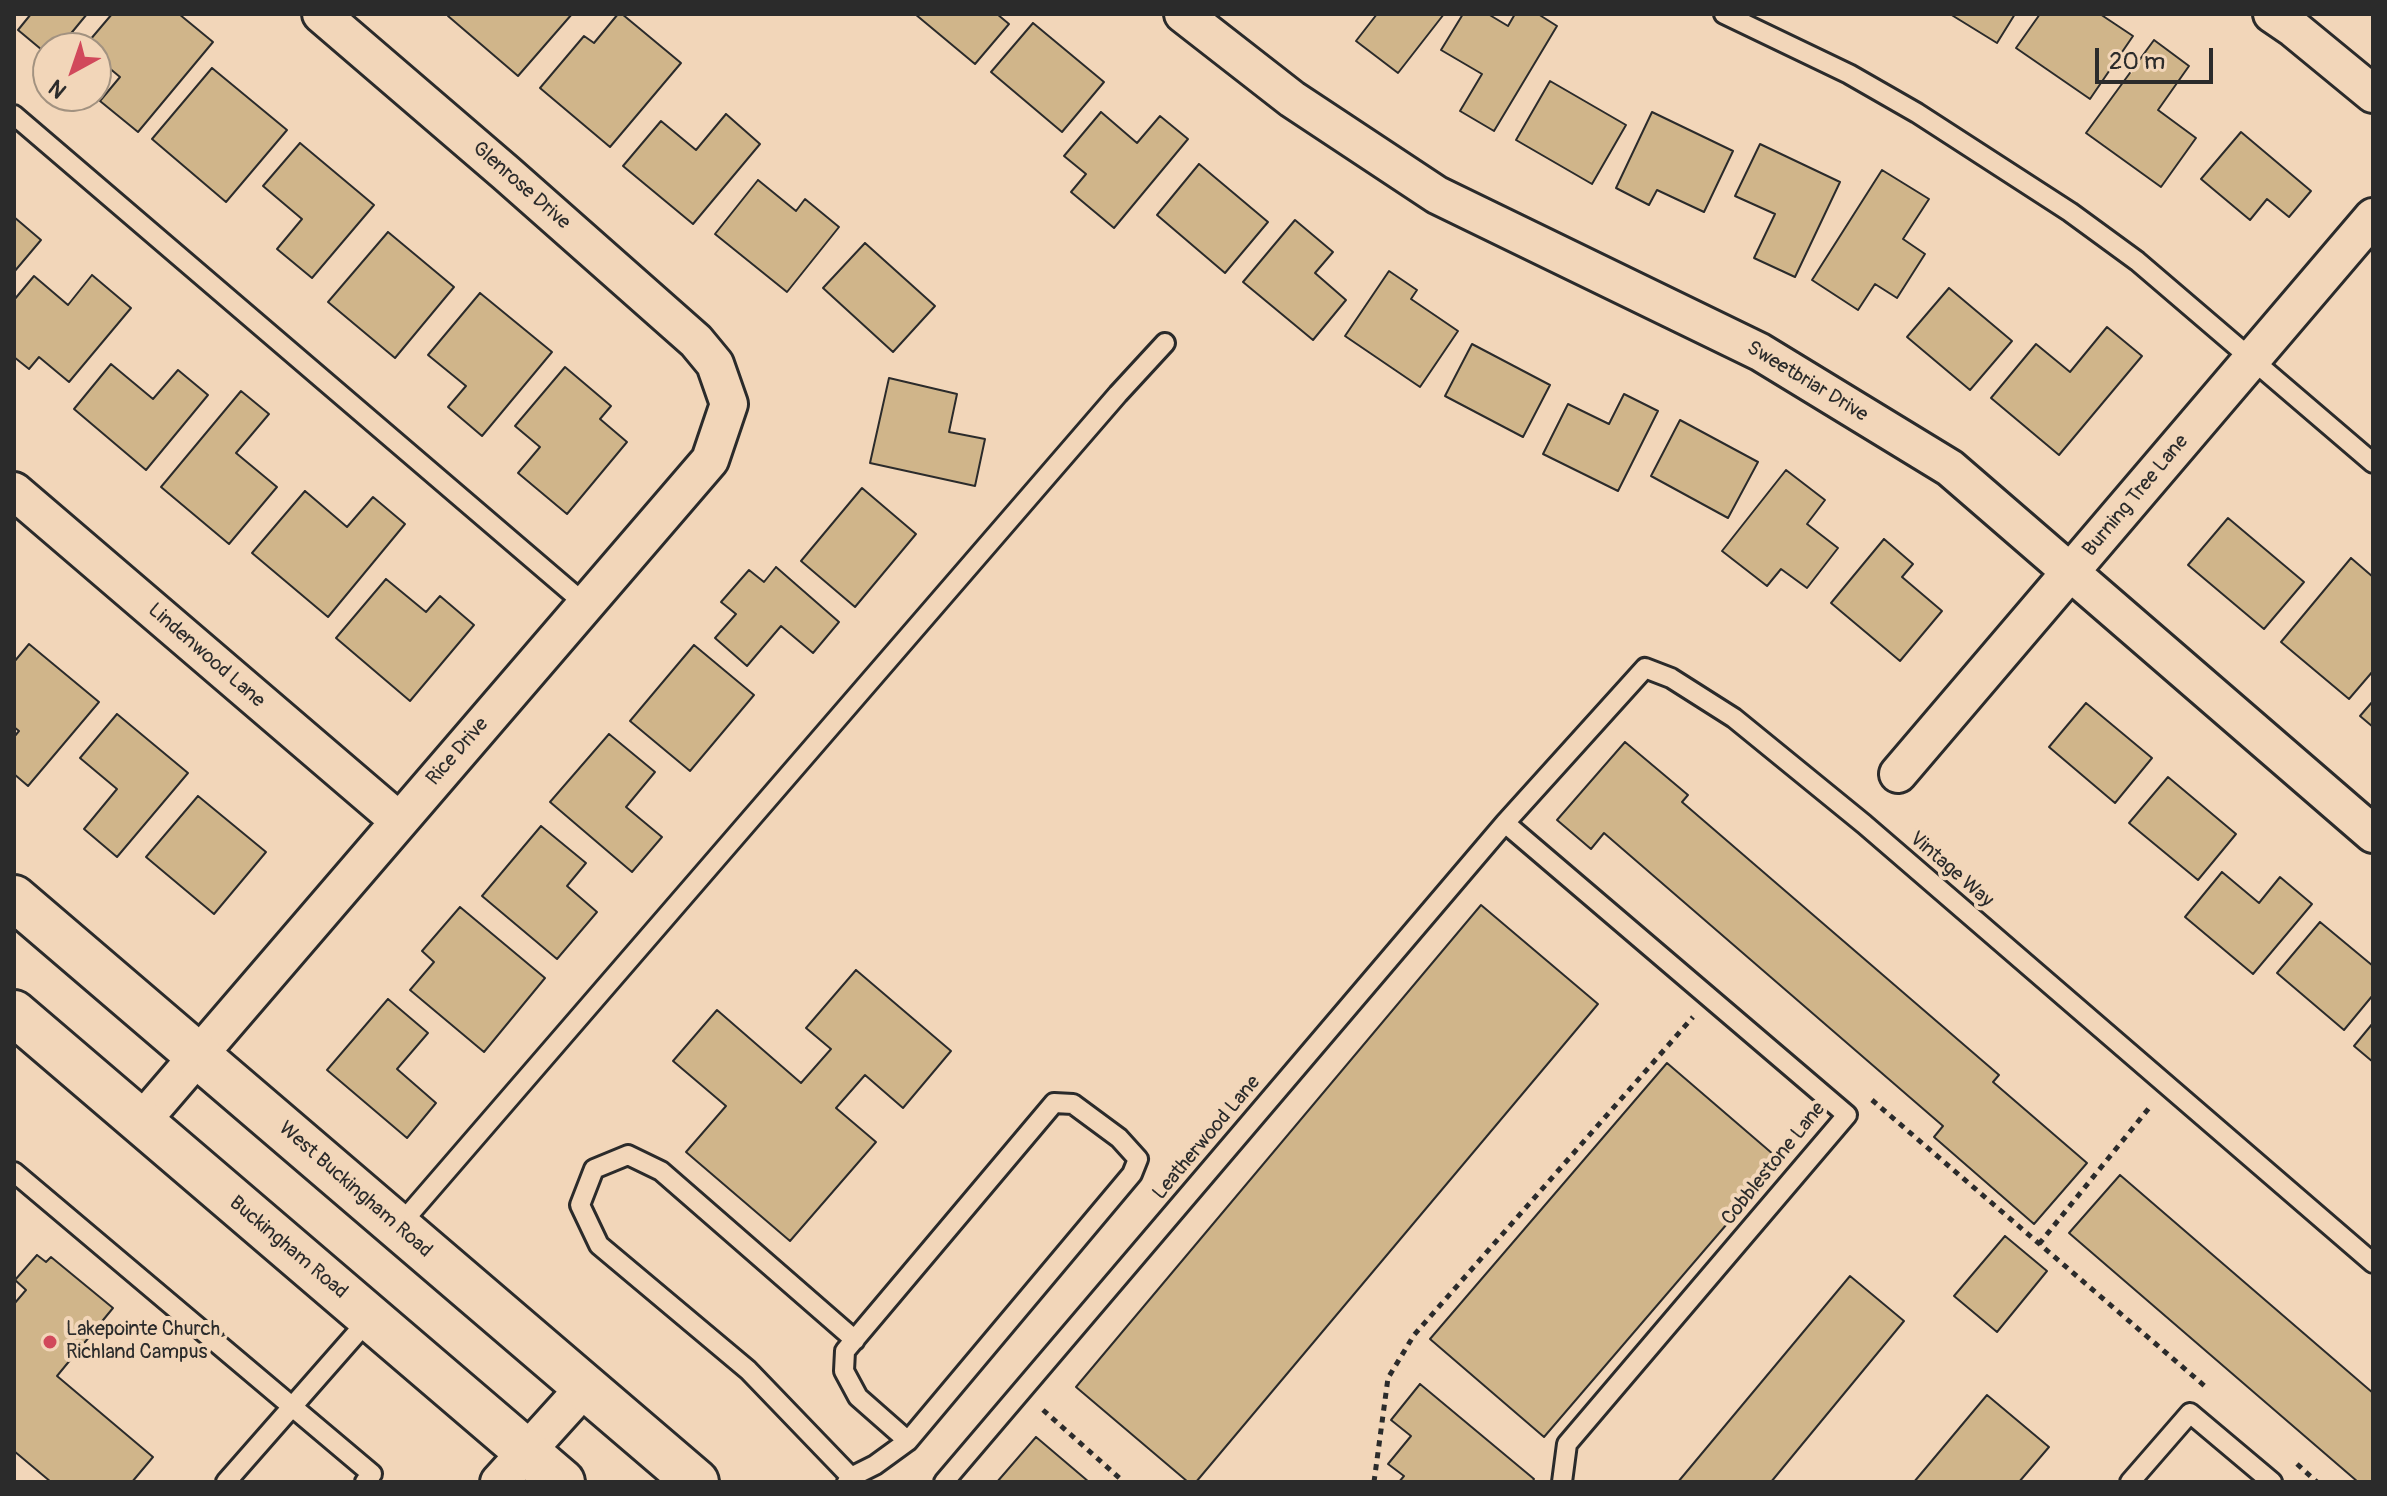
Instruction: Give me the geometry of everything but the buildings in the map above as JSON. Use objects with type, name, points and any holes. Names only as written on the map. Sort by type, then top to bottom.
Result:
[{"type":"main road","name":"West Buckingham Road","points":[[14,898],[696,1482]]},
{"type":"main road","name":"Buckingham Road","points":[[14,1013],[370,1318],[513,1467],[562,1482]]},
{"type":"street","name":"Glenrose Drive","points":[[321,14],[637,288],[696,341],[715,364]]},
{"type":"street","name":"Sweetbriar Drive","points":[[1183,14],[1292,99],[1437,195],[1760,352],[1950,468],[2373,834]]},
{"type":"street","points":[[2272,14],[2373,94]]},
{"type":"street","name":"Burning Tree Lane","points":[[1898,774],[2373,217]]},
{"type":"street","name":"Rice Drive","points":[[141,1122],[710,460],[729,404],[715,364]]},
{"type":"street","name":"Lindenwood Lane","points":[[14,491],[398,820]]},
{"type":"street","points":[[513,1467],[585,1387]]},
{"type":"lane","points":[[1724,14],[1849,74],[1917,113],[2033,188],[2137,261],[2373,463]]},
{"type":"lane","points":[[14,115],[585,604]]},
{"type":"lane","points":[[398,1227],[1107,406],[1165,343]]},
{"type":"lane","name":"Vintage Way","points":[[1505,823],[1645,668],[1671,678],[1734,718],[1864,824],[2373,1263]]},
{"type":"lane","name":"Cobblestone Lane","points":[[1505,823],[1847,1115],[1567,1444],[1562,1482]]},
{"type":"lane","name":"Leatherwood Lane","points":[[944,1482],[1505,823]]},
{"type":"lane","points":[[855,1340],[661,1171],[628,1155],[594,1169],[580,1205],[599,1245],[748,1370],[849,1480],[908,1441],[1132,1174],[1138,1159],[1119,1138],[1073,1104],[1054,1103],[855,1340],[845,1351],[844,1371],[858,1397],[908,1441]]},
{"type":"lane","points":[[14,1172],[372,1474],[365,1482]]},
{"type":"lane","points":[[226,1482],[370,1318]]},
{"type":"lane","points":[[2130,1482],[2190,1413],[2272,1482]]},
{"type":"path","points":[[1374,1482],[1388,1378],[1414,1335],[1709,998]]},
{"type":"path","points":[[2039,1244],[2167,1086]]},
{"type":"path","points":[[1865,1094],[2214,1393]]},
{"type":"path","points":[[1021,1391],[1124,1482]]},
{"type":"path","points":[[2295,1462],[2317,1482]]},
{"type":"place","name":"Lakepointe Church, Richland Campus","points":[[50,1342]]}]
